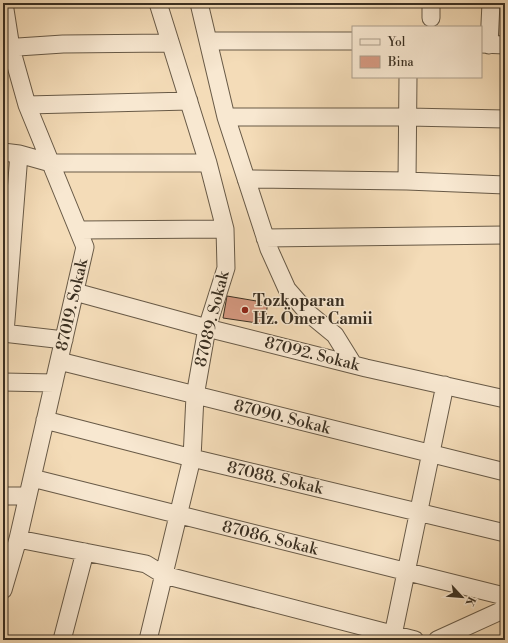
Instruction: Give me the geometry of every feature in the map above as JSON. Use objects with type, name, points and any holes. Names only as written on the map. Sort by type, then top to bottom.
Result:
[{"type":"street","name":"87019. Sokak","points":[[3,590],[6,567],[18,539],[85,247],[27,105],[7,48],[4,3]]},
{"type":"street","name":"87089. Sokak","points":[[148,640],[192,458],[195,396],[207,328],[226,268],[225,229],[208,164],[158,3]]},
{"type":"street","points":[[199,3],[226,117],[265,238],[286,289],[307,312],[335,335],[353,364]]},
{"type":"street","points":[[491,3],[492,45]]},
{"type":"street","points":[[208,41],[352,41]]},
{"type":"street","points":[[7,48],[63,44],[170,43]]},
{"type":"street","points":[[407,182],[408,78]]},
{"type":"street","points":[[27,105],[189,101]]},
{"type":"street","points":[[226,117],[408,117],[505,120]]},
{"type":"street","points":[[64,340],[4,333],[11,153],[51,163],[208,164]]},
{"type":"street","points":[[246,179],[505,185]]},
{"type":"street","points":[[79,230],[225,229]]},
{"type":"street","points":[[265,238],[505,235]]},
{"type":"street","name":"87092. Sokak","points":[[75,292],[207,328],[505,399]]},
{"type":"street","name":"87090. Sokak","points":[[59,361],[505,472]]},
{"type":"street","points":[[3,382],[54,383]]},
{"type":"street","points":[[393,634],[445,385]]},
{"type":"street","name":"87088. Sokak","points":[[46,420],[192,458],[505,533]]},
{"type":"street","name":"87086. Sokak","points":[[32,478],[178,516],[500,595],[505,602]]},
{"type":"street","points":[[3,496],[28,496]]},
{"type":"street","points":[[18,539],[146,564],[164,575],[415,640]]},
{"type":"street","points":[[62,640],[85,552]]},
{"type":"street","points":[[437,640],[505,609]]},
{"type":"building","name":"Tozkoparan Hz. Ömer Camii","points":[[227,296],[268,303],[264,324],[223,318]]},
{"type":"place","name":"Tozkoparan Hz. Ömer Camii","points":[[245,310]]}]
